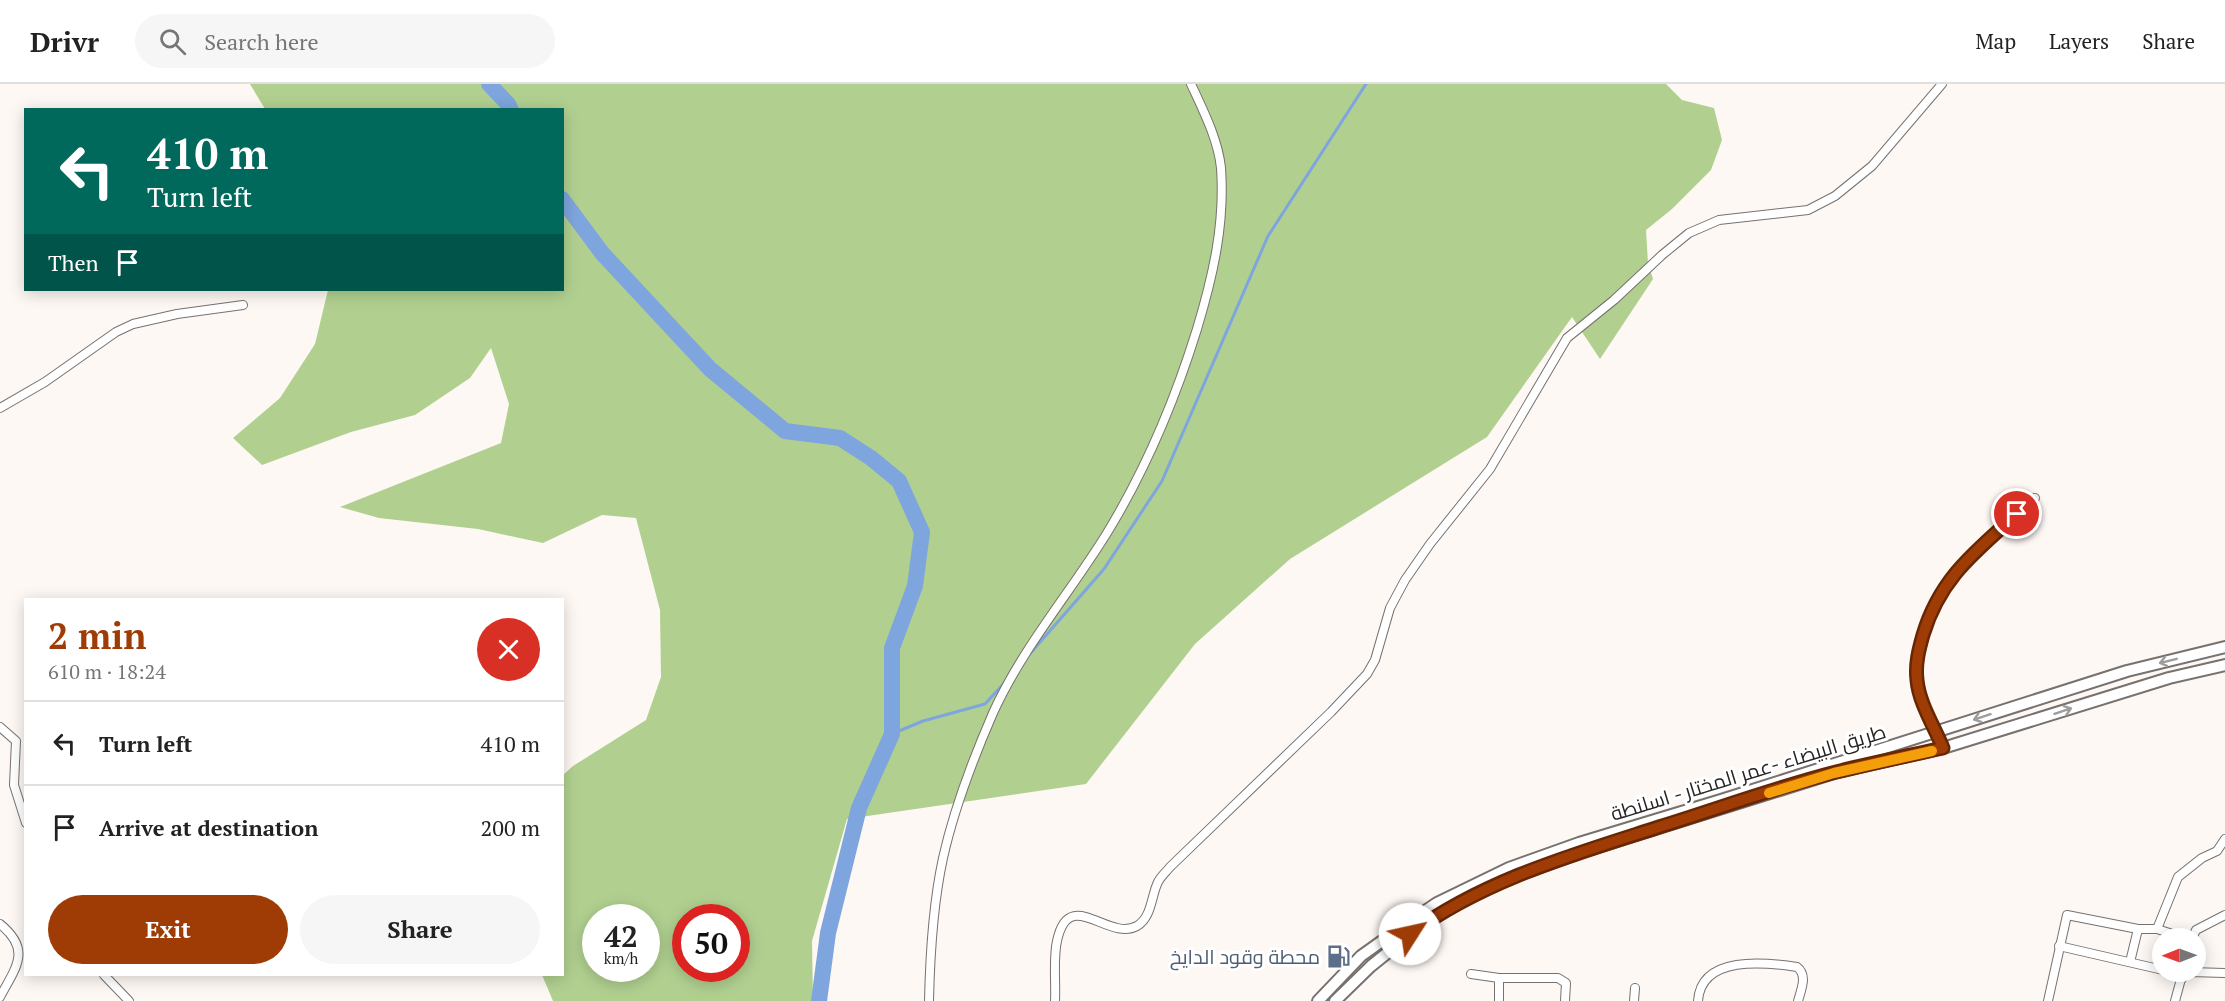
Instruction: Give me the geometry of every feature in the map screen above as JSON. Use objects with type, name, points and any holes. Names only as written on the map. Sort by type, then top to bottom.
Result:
[{"type":"main road","name":"طريق البيضاء -عمر المختار - اسلنطة","points":[[1318,1001],[1361,956],[1403,926],[1437,903],[1509,868],[1579,843],[2127,671],[2225,647]]},
{"type":"main road","name":"طريق البيضاء -عمر المختار - اسلنطة","points":[[1335,1001],[1371,966],[1430,920],[1478,892],[1521,874],[1596,847],[1834,773],[1943,748],[2158,681],[2225,665]]},
{"type":"street","points":[[929,1001],[935,919],[943,858],[972,767],[994,712],[1024,655],[1107,532],[1160,435],[1188,358],[1211,282],[1218,247],[1222,207],[1221,165],[1208,121],[1191,84]]},
{"type":"street","points":[[1055,1001],[1057,941],[1064,923],[1071,917],[1089,916],[1107,926],[1120,929],[1135,928],[1146,919],[1159,881],[1170,867],[1331,712],[1367,674],[1375,660],[1390,608],[1405,580],[1430,544],[1490,470],[1567,338],[1614,300],[1689,233],[1719,220],[1808,210],[1835,196],[1872,166],[1942,84]]},
{"type":"street","points":[[0,408],[45,382],[116,332],[133,324],[177,314],[243,305]]},
{"type":"street","points":[[1943,748],[1920,695],[1916,678],[1918,653],[1927,624],[1940,595],[1964,561],[2035,498]]},
{"type":"street","points":[[0,727],[16,741],[14,785],[24,817]]},
{"type":"street","points":[[2158,928],[2178,877],[2202,858],[2217,851],[2225,839]]},
{"type":"street","points":[[2048,1001],[2067,915],[2152,930]]},
{"type":"street","points":[[2200,928],[2225,915]]},
{"type":"street","points":[[0,924],[13,934],[23,950],[0,997]]},
{"type":"street","points":[[2130,962],[2138,929]]},
{"type":"street","points":[[2059,946],[2152,967]]},
{"type":"street","points":[[1698,1001],[1702,982],[1714,973],[1733,964],[1760,963],[1797,968],[1802,971],[1803,978],[1798,1001]]},
{"type":"street","points":[[2206,972],[2225,973]]},
{"type":"street","points":[[1471,974],[1499,978],[1558,978],[1566,983],[1565,1001]]},
{"type":"street","points":[[98,976],[112,985]]},
{"type":"street","points":[[105,976],[129,1001]]},
{"type":"street","points":[[1499,978],[1499,1001]]},
{"type":"street","points":[[2175,1001],[2180,982]]},
{"type":"street","points":[[1634,1001],[1635,988]]},
{"type":"green space","points":[[250,84],[1666,84],[1682,100],[1714,108],[1722,140],[1711,170],[1672,209],[1646,230],[1648,263],[1653,279],[1600,359],[1572,317],[1487,437],[1290,559],[1195,644],[1086,784],[847,819],[812,941],[813,1001],[553,1001],[542,976],[564,976],[564,774],[573,766],[646,720],[661,677],[660,610],[636,518],[602,515],[543,543],[478,529],[379,518],[340,507],[501,443],[509,404],[491,348],[470,378],[415,415],[351,432],[262,465],[233,438],[280,398],[315,344],[328,291],[564,291],[564,108],[264,108]]},
{"type":"waterway","points":[[489,84],[510,108]]},
{"type":"waterway","points":[[1027,657],[1104,569],[1162,481],[1268,236],[1366,84]]},
{"type":"waterway","points":[[564,202],[602,253],[710,369],[785,431],[840,438],[871,458],[899,481],[922,532],[915,586],[892,648],[892,734],[859,808],[828,933],[819,1001]]},
{"type":"waterway","points":[[892,734],[923,721],[985,704],[1007,680]]},
{"type":"slow traffic","points":[[1769,793],[1834,773],[1932,751]]},
{"type":"place","name":"محطة وقود الدايخ","points":[[1338,956]]},
{"type":"route","points":[[1410,934],[1446,909],[1478,892],[1585,851],[1834,773],[1943,748],[1920,695],[1916,678],[1918,653],[1927,624],[1940,595],[1964,561],[2017,514]]}]
